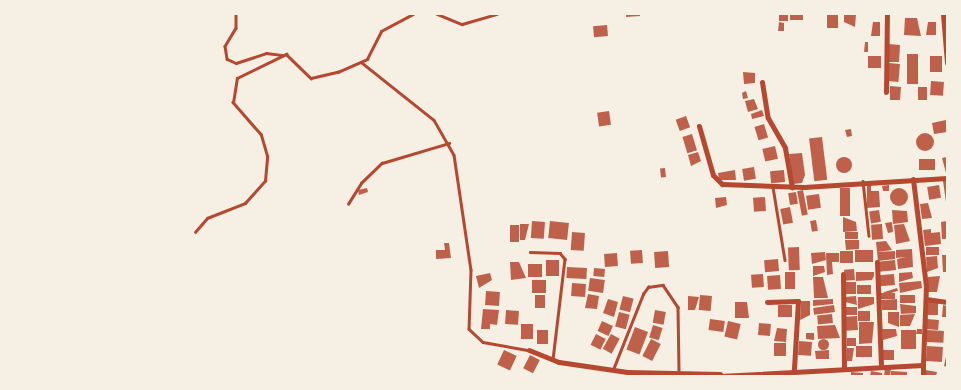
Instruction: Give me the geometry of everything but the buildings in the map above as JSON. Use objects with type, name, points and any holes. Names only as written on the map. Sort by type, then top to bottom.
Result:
[{"type":"street","points":[[886,92],[887,14]]},
{"type":"street","points":[[943,14],[947,64]]},
{"type":"street","points":[[762,82],[768,118],[785,148],[792,187]]},
{"type":"street","points":[[699,126],[718,182],[792,187],[863,181],[947,178]]},
{"type":"street","points":[[913,179],[926,299],[923,376]]},
{"type":"street","points":[[877,262],[881,365]]},
{"type":"street","points":[[838,376],[841,368],[843,274]]},
{"type":"street","points":[[926,299],[947,302]]},
{"type":"street","points":[[767,302],[798,302],[794,370]]},
{"type":"street","points":[[530,350],[553,359],[614,367],[720,375],[881,365],[923,365]]},
{"type":"lane","points":[[236,14],[236,28],[224,52],[229,61],[239,63],[266,53],[292,56],[306,75],[316,79],[361,62],[370,56],[380,31],[413,14]]},
{"type":"lane","points":[[437,14],[462,24],[497,14]]},
{"type":"lane","points":[[194,232],[204,220],[245,203],[263,186],[266,149],[254,124],[235,106],[232,92],[237,78],[283,55]]},
{"type":"lane","points":[[361,62],[434,120],[449,143],[461,181],[472,285],[467,321],[471,333],[484,342],[530,350]]},
{"type":"lane","points":[[348,204],[361,183],[382,163],[449,143]]},
{"type":"lane","points":[[863,181],[869,236]]},
{"type":"lane","points":[[773,187],[785,260]]},
{"type":"lane","points":[[530,252],[560,253],[565,259],[553,359]]},
{"type":"lane","points":[[614,367],[642,294],[648,287],[663,285],[678,307],[679,373]]}]
